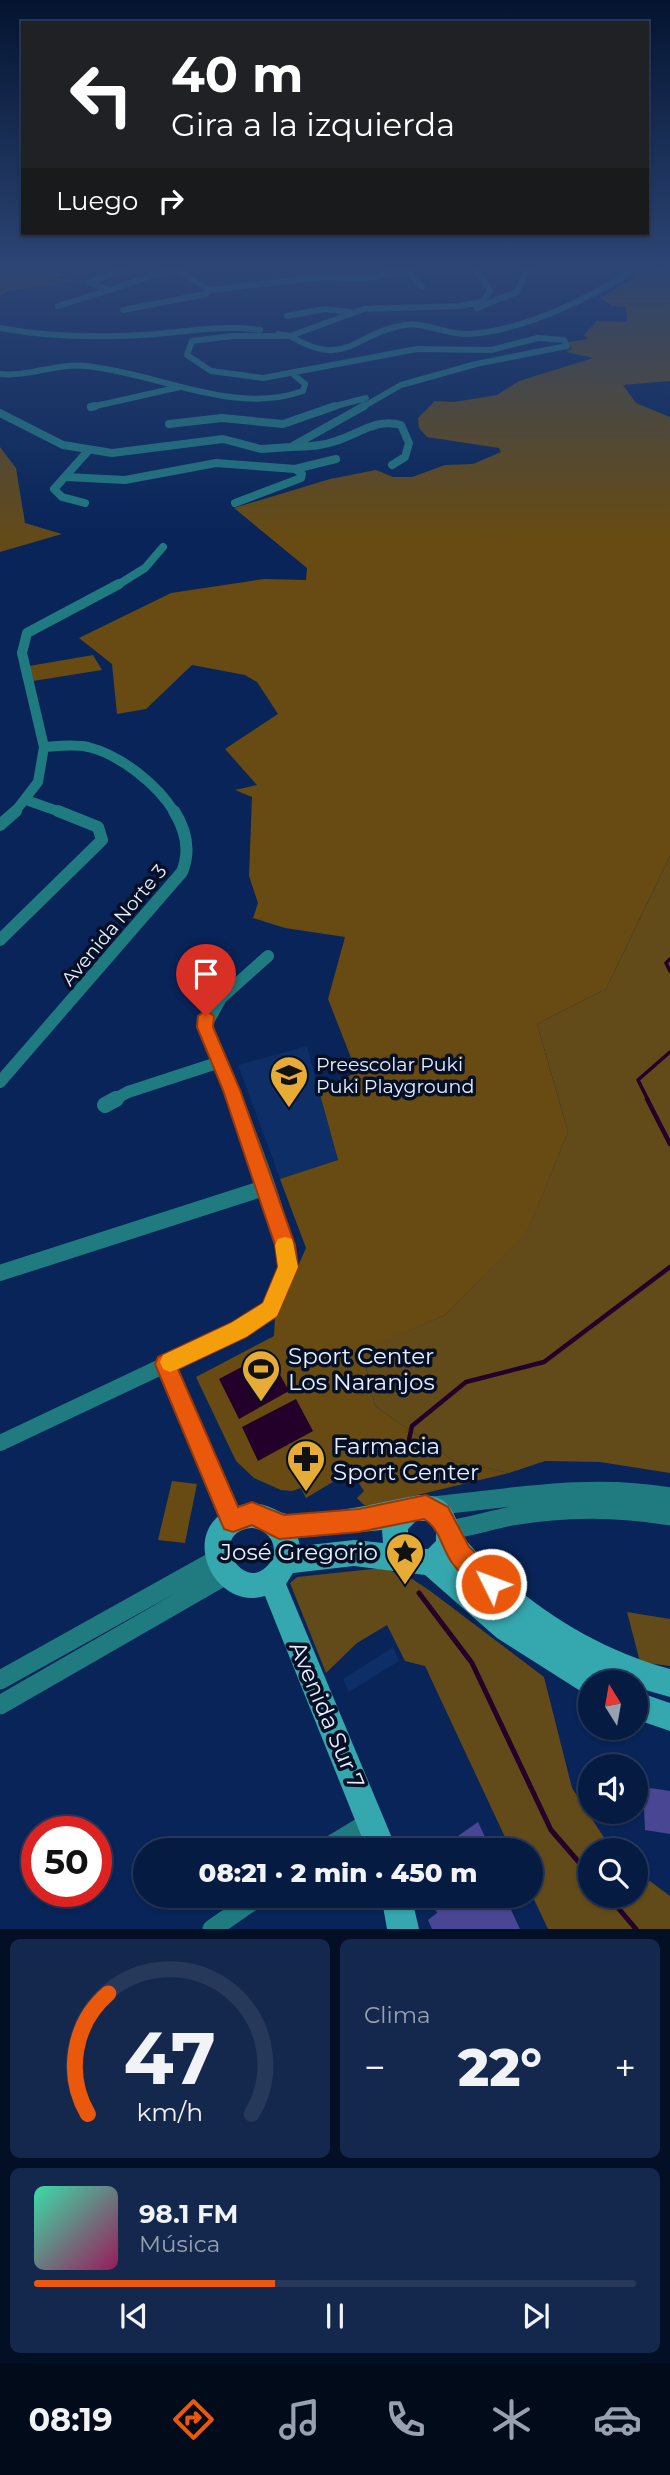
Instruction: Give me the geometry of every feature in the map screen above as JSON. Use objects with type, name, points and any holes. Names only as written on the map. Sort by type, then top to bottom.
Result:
[{"type":"main road","points":[[279,1527],[359,1521],[416,1509],[440,1515],[448,1533],[470,1566],[519,1605],[579,1647],[617,1668],[670,1683]]},
{"type":"main road","points":[[416,1509],[396,1525],[395,1537],[418,1560],[508,1631],[578,1674]]},
{"type":"main road","points":[[278,1570],[286,1546],[279,1527],[262,1515],[252,1514],[233,1521],[221,1536],[223,1567],[243,1586],[262,1584],[278,1570],[354,1553],[418,1560],[445,1550],[448,1533]]},
{"type":"main road","name":"Avenida Sur 7","points":[[278,1570],[377,1838]]},
{"type":"main road","points":[[648,1709],[670,1717]]},
{"type":"main road","points":[[399,1908],[403,1929]]},
{"type":"street","points":[[188,356],[200,367],[250,379],[294,375],[384,356]]},
{"type":"street","points":[[291,447],[401,385],[477,364],[524,356]]},
{"type":"street","points":[[0,374],[21,376],[64,366],[82,365],[184,386],[222,397],[249,400],[303,391],[305,384],[294,375]]},
{"type":"street","points":[[91,407],[120,398],[184,386]]},
{"type":"street","points":[[169,424],[222,418],[282,424],[318,410],[376,397]]},
{"type":"street","points":[[0,414],[17,418],[57,442],[88,451],[136,452],[224,439],[258,448],[326,444],[352,435],[373,423],[393,422],[401,425],[409,443],[405,457],[392,465]]},
{"type":"street","points":[[85,503],[62,497],[54,491],[88,451]]},
{"type":"street","points":[[66,477],[125,480],[216,463],[295,469],[336,459]]},
{"type":"street","points":[[234,503],[301,478],[302,474],[295,469]]},
{"type":"street","points":[[0,825],[29,801],[40,780],[45,761],[22,653],[27,633],[129,579],[145,568],[163,547]]},
{"type":"street","name":"Avenida Norte 3","points":[[0,1082],[65,1010],[132,928],[174,885],[187,860],[185,835],[179,821],[170,804],[151,784],[90,746],[44,747]]},
{"type":"street","points":[[0,940],[102,840],[98,827],[90,822],[29,801]]},
{"type":"street","points":[[0,1443],[239,1330],[270,1310],[288,1267],[285,1245],[205,1027],[206,1016],[248,968],[268,956]]},
{"type":"street","points":[[105,1105],[128,1092],[220,1062]]},
{"type":"street","points":[[0,1273],[264,1188]]},
{"type":"street","points":[[165,1364],[233,1521]]},
{"type":"street","points":[[416,1509],[566,1489],[634,1491],[670,1497]]},
{"type":"street","points":[[448,1533],[562,1509],[646,1512],[670,1516]]},
{"type":"street","points":[[0,1680],[223,1567]]},
{"type":"street","points":[[0,1705],[223,1567]]},
{"type":"street","points":[[343,1838],[371,1821]]},
{"type":"street","points":[[212,1929],[242,1908]]},
{"type":"shaded area","points":[[584,356],[670,356],[670,381],[623,385],[636,403],[670,417],[670,856],[606,989],[537,1024],[568,1132],[527,1233],[445,1315],[362,1351],[375,1406],[454,1461],[509,1473],[376,1505],[364,1505],[357,1498],[364,1491],[351,1471],[306,1498],[301,1488],[281,1490],[254,1478],[236,1461],[196,1377],[274,1336],[275,1318],[306,1248],[280,1179],[338,1160],[318,1087],[357,1073],[328,999],[345,937],[285,928],[253,918],[258,903],[249,876],[252,797],[235,790],[257,785],[225,749],[278,714],[257,682],[245,675],[192,665],[146,709],[117,714],[112,664],[79,638],[171,593],[264,579],[306,580],[307,568],[234,508],[330,479],[376,470],[393,477],[412,477],[445,465],[473,464],[501,452],[499,448],[427,437],[419,428],[418,418],[435,401],[454,402],[497,395],[519,381],[593,358]]},
{"type":"shaded area","points":[[0,447],[16,468],[25,523],[62,534],[0,552]]},
{"type":"shaded area","points":[[93,655],[102,670],[33,681],[29,666]]},
{"type":"shaded area","points":[[670,856],[670,1473],[600,1462],[545,1461],[509,1473],[454,1461],[375,1406],[362,1350],[445,1315],[527,1232],[568,1132],[537,1024],[606,989]]},
{"type":"shaded area","name":"Preescolar Puki Puki Playground","points":[[307,1046],[338,1161],[280,1179],[238,1065]]},
{"type":"shaded area","points":[[268,1353],[289,1391],[239,1419],[219,1379]]},
{"type":"shaded area","points":[[296,1399],[313,1431],[258,1461],[242,1427]]},
{"type":"shaded area","points":[[172,1481],[197,1484],[185,1543],[158,1540]]},
{"type":"shaded area","points":[[382,1568],[409,1577],[544,1677],[572,1788],[578,1797],[578,1824],[595,1824],[604,1838],[578,1838],[578,1908],[648,1908],[648,1880],[670,1896],[670,1929],[548,1929],[538,1908],[543,1908],[543,1838],[505,1838],[425,1666],[405,1661],[387,1625],[357,1643],[326,1673],[290,1583],[297,1577]]},
{"type":"shaded area","points":[[627,1612],[670,1619],[670,1666],[640,1662]]},
{"type":"shaded area","points":[[393,1647],[399,1661],[349,1692],[343,1679]]},
{"type":"building","points":[[648,1788],[670,1791],[670,1834],[645,1830],[645,1824],[648,1824]]},
{"type":"building","points":[[478,1822],[485,1838],[455,1838]]},
{"type":"building","points":[[435,1908],[510,1908],[520,1929],[432,1929],[428,1920],[437,1913]]},
{"type":"waterway","points":[[670,959],[666,963],[670,971]]},
{"type":"waterway","points":[[648,1100],[638,1080],[670,1052]]},
{"type":"waterway","points":[[647,1099],[670,1144]]},
{"type":"waterway","points":[[409,1440],[412,1426],[466,1382],[544,1362],[670,1267]]},
{"type":"waterway","points":[[419,1593],[472,1663],[551,1830],[578,1861]]},
{"type":"waterway","points":[[618,1908],[636,1929]]},
{"type":"slow traffic","points":[[170,1362],[239,1330],[270,1310],[282,1287],[288,1267],[285,1245]]},
{"type":"place","name":"Preescolar Puki Puki Playground","points":[[289,1109]]},
{"type":"place","name":"Sport Center Los Naranjos","points":[[261,1403]]},
{"type":"place","name":"Farmacia Sport Center","points":[[306,1493]]},
{"type":"place","name":"José Gregorio","points":[[405,1586]]},
{"type":"route","points":[[206,1016],[205,1027],[232,1090],[285,1245],[288,1267],[282,1287],[270,1310],[239,1330],[165,1364],[233,1521],[252,1514],[262,1515],[279,1527],[300,1526],[359,1521],[419,1506],[431,1508],[444,1520],[448,1536],[461,1555],[491,1584]]}]
